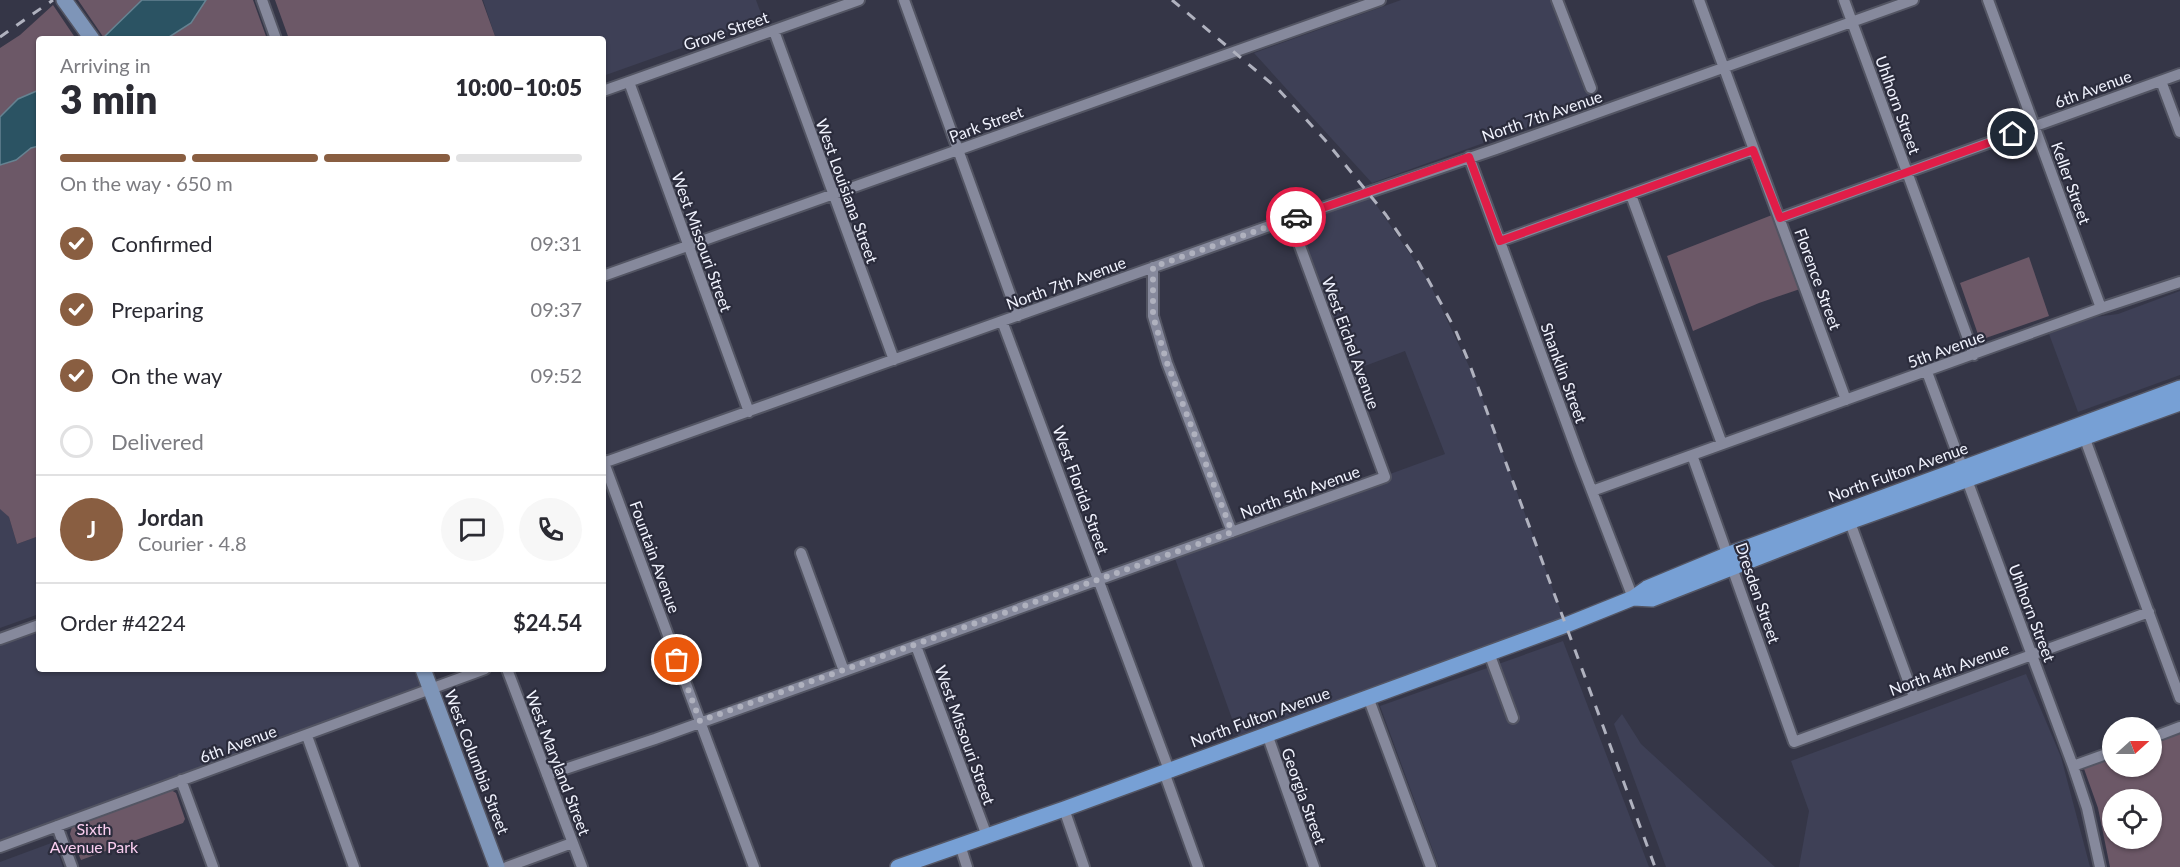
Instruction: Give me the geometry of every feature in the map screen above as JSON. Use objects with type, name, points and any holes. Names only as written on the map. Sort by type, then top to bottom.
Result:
[{"type":"main road","points":[[64,0],[90,36]]},
{"type":"main road","name":"North Fulton Avenue","points":[[898,867],[1064,809],[1489,653],[1633,598],[1647,588],[1731,560],[2082,431],[2180,388]]},
{"type":"main road","name":"North Fulton Avenue","points":[[2082,431],[2180,403]]},
{"type":"main road","name":"West Columbia Street","points":[[424,672],[497,867]]},
{"type":"street","points":[[262,0],[275,36]]},
{"type":"street","name":"Grove Street","points":[[606,90],[774,31],[842,3],[859,0]]},
{"type":"street","points":[[904,0],[1018,316]]},
{"type":"street","name":"Park Street","points":[[606,275],[1380,0]]},
{"type":"street","points":[[1557,0],[1591,88]]},
{"type":"street","name":"Florence Street","points":[[1699,0],[1846,400]]},
{"type":"street","name":"Uhlhorn Street","points":[[1844,0],[1974,355]]},
{"type":"street","name":"North 7th Avenue","points":[[606,461],[1913,0]]},
{"type":"street","name":"Keller Street","points":[[1988,0],[2101,308]]},
{"type":"street","name":"West Louisiana Street","points":[[774,31],[894,360]]},
{"type":"street","name":"6th Avenue","points":[[1780,218],[2180,74]]},
{"type":"street","points":[[2161,81],[2180,132]]},
{"type":"street","name":"West Missouri Street","points":[[628,82],[749,412]]},
{"type":"street","points":[[1500,241],[1753,150]]},
{"type":"street","name":"Shanklin Street","points":[[1469,157],[1633,598]]},
{"type":"street","points":[[1592,491],[1722,444],[1631,195]]},
{"type":"street","name":"West Eichel Avenue","points":[[1290,219],[1385,477]]},
{"type":"street","points":[[1153,267],[1153,316],[1167,363],[1232,532]]},
{"type":"street","name":"5th Avenue","points":[[1722,444],[2101,308],[2180,282]]},
{"type":"street","name":"West Florida Street","points":[[1002,321],[1098,580],[1198,867]]},
{"type":"street","name":"Uhlhorn Street","points":[[1927,372],[2073,766],[2087,808],[2100,867]]},
{"type":"street","points":[[2082,431],[2180,698]]},
{"type":"street","name":"Dresden Street","points":[[1692,455],[1794,742]]},
{"type":"street","name":"Fountain Avenue","points":[[606,470],[754,867]]},
{"type":"street","name":"North 5th Avenue","points":[[547,776],[1385,477]]},
{"type":"street","points":[[1848,517],[1914,697]]},
{"type":"street","points":[[801,553],[844,671]]},
{"type":"street","name":"North 4th Avenue","points":[[1794,742],[2149,612]]},
{"type":"street","points":[[0,639],[36,626]]},
{"type":"street","name":"West Missouri Street","points":[[916,646],[987,836]]},
{"type":"street","points":[[1489,653],[1513,718]]},
{"type":"street","name":"6th Avenue","points":[[0,847],[477,672]]},
{"type":"street","name":"West Maryland Street","points":[[508,672],[582,867]]},
{"type":"street","points":[[1368,697],[1431,867]]},
{"type":"street","points":[[2162,734],[2180,727]]},
{"type":"street","name":"Georgia Street","points":[[1267,734],[1314,867]]},
{"type":"street","points":[[307,735],[354,867]]},
{"type":"street","points":[[2073,766],[2102,756]]},
{"type":"street","points":[[181,780],[213,867]]},
{"type":"street","points":[[1064,809],[1084,867]]},
{"type":"street","points":[[57,826],[72,867]]},
{"type":"street","points":[[507,867],[572,843]]},
{"type":"street","points":[[960,845],[967,867]]},
{"type":"shaded area","points":[[142,0],[206,0],[191,23],[171,36],[105,36]]},
{"type":"shaded area","points":[[483,0],[756,0],[763,19],[606,75],[606,36],[495,36]]},
{"type":"shaded area","points":[[1401,0],[1552,0],[1592,104],[1372,183],[1254,53]]},
{"type":"shaded area","points":[[36,91],[36,147],[16,160],[0,165],[0,117],[18,99]]},
{"type":"shaded area","points":[[1368,193],[1428,280],[1476,381],[1566,625],[1241,744],[1173,553],[1445,454],[1405,351],[1346,373],[1290,219]]},
{"type":"shaded area","points":[[2180,291],[2180,375],[2078,412],[2049,334],[2095,317],[2118,314]]},
{"type":"shaded area","points":[[0,508],[9,517],[17,544],[36,537],[36,615],[0,628]]},
{"type":"shaded area","points":[[36,627],[36,672],[424,672],[430,689],[0,847],[0,640]]},
{"type":"shaded area","points":[[1563,641],[1649,867],[1439,867],[1380,706]]},
{"type":"shaded area","points":[[2026,674],[2061,757],[2090,867],[1799,867],[1809,811],[1791,761]]},
{"type":"shaded area","points":[[1622,714],[1641,744],[1775,867],[1666,867],[1614,724]]},
{"type":"shaded area","points":[[54,842],[63,867],[0,867],[0,862]]},
{"type":"green space","points":[[78,0],[142,0],[106,36],[103,36]]},
{"type":"green space","points":[[206,0],[253,0],[266,36],[171,36],[191,23]]},
{"type":"green space","points":[[275,0],[482,0],[495,36],[288,36]]},
{"type":"green space","points":[[53,5],[74,36],[36,36],[36,91],[18,99],[0,117],[0,48],[20,35]]},
{"type":"green space","points":[[36,147],[36,537],[17,544],[9,517],[0,509],[0,165],[16,160]]},
{"type":"green space","points":[[1772,215],[1800,289],[1759,303],[1693,331],[1667,256]]},
{"type":"green space","points":[[2029,257],[2049,316],[1980,340],[1960,283]]},
{"type":"green space","points":[[2180,729],[2180,867],[2110,867],[2106,849],[2162,849],[2162,789],[2102,789],[2102,828],[2098,808],[2083,766],[2102,759],[2102,777],[2162,777],[2162,736]]},
{"type":"green space","name":"Sixth Avenue Park","points":[[171,790],[176,793],[185,819],[183,823],[81,860],[70,834],[72,827]]},
{"type":"railway","points":[[0,37],[53,0]]},
{"type":"railway","points":[[1172,0],[1278,89],[1325,140],[1386,215],[1419,263],[1455,329],[1468,360],[1655,867]]},
{"type":"way so far","points":[[677,660],[700,721],[1232,532],[1167,363],[1153,316],[1153,267],[1296,217]]},
{"type":"route","points":[[1296,217],[1469,157],[1500,241],[1753,150],[1780,218],[2013,134]]}]
